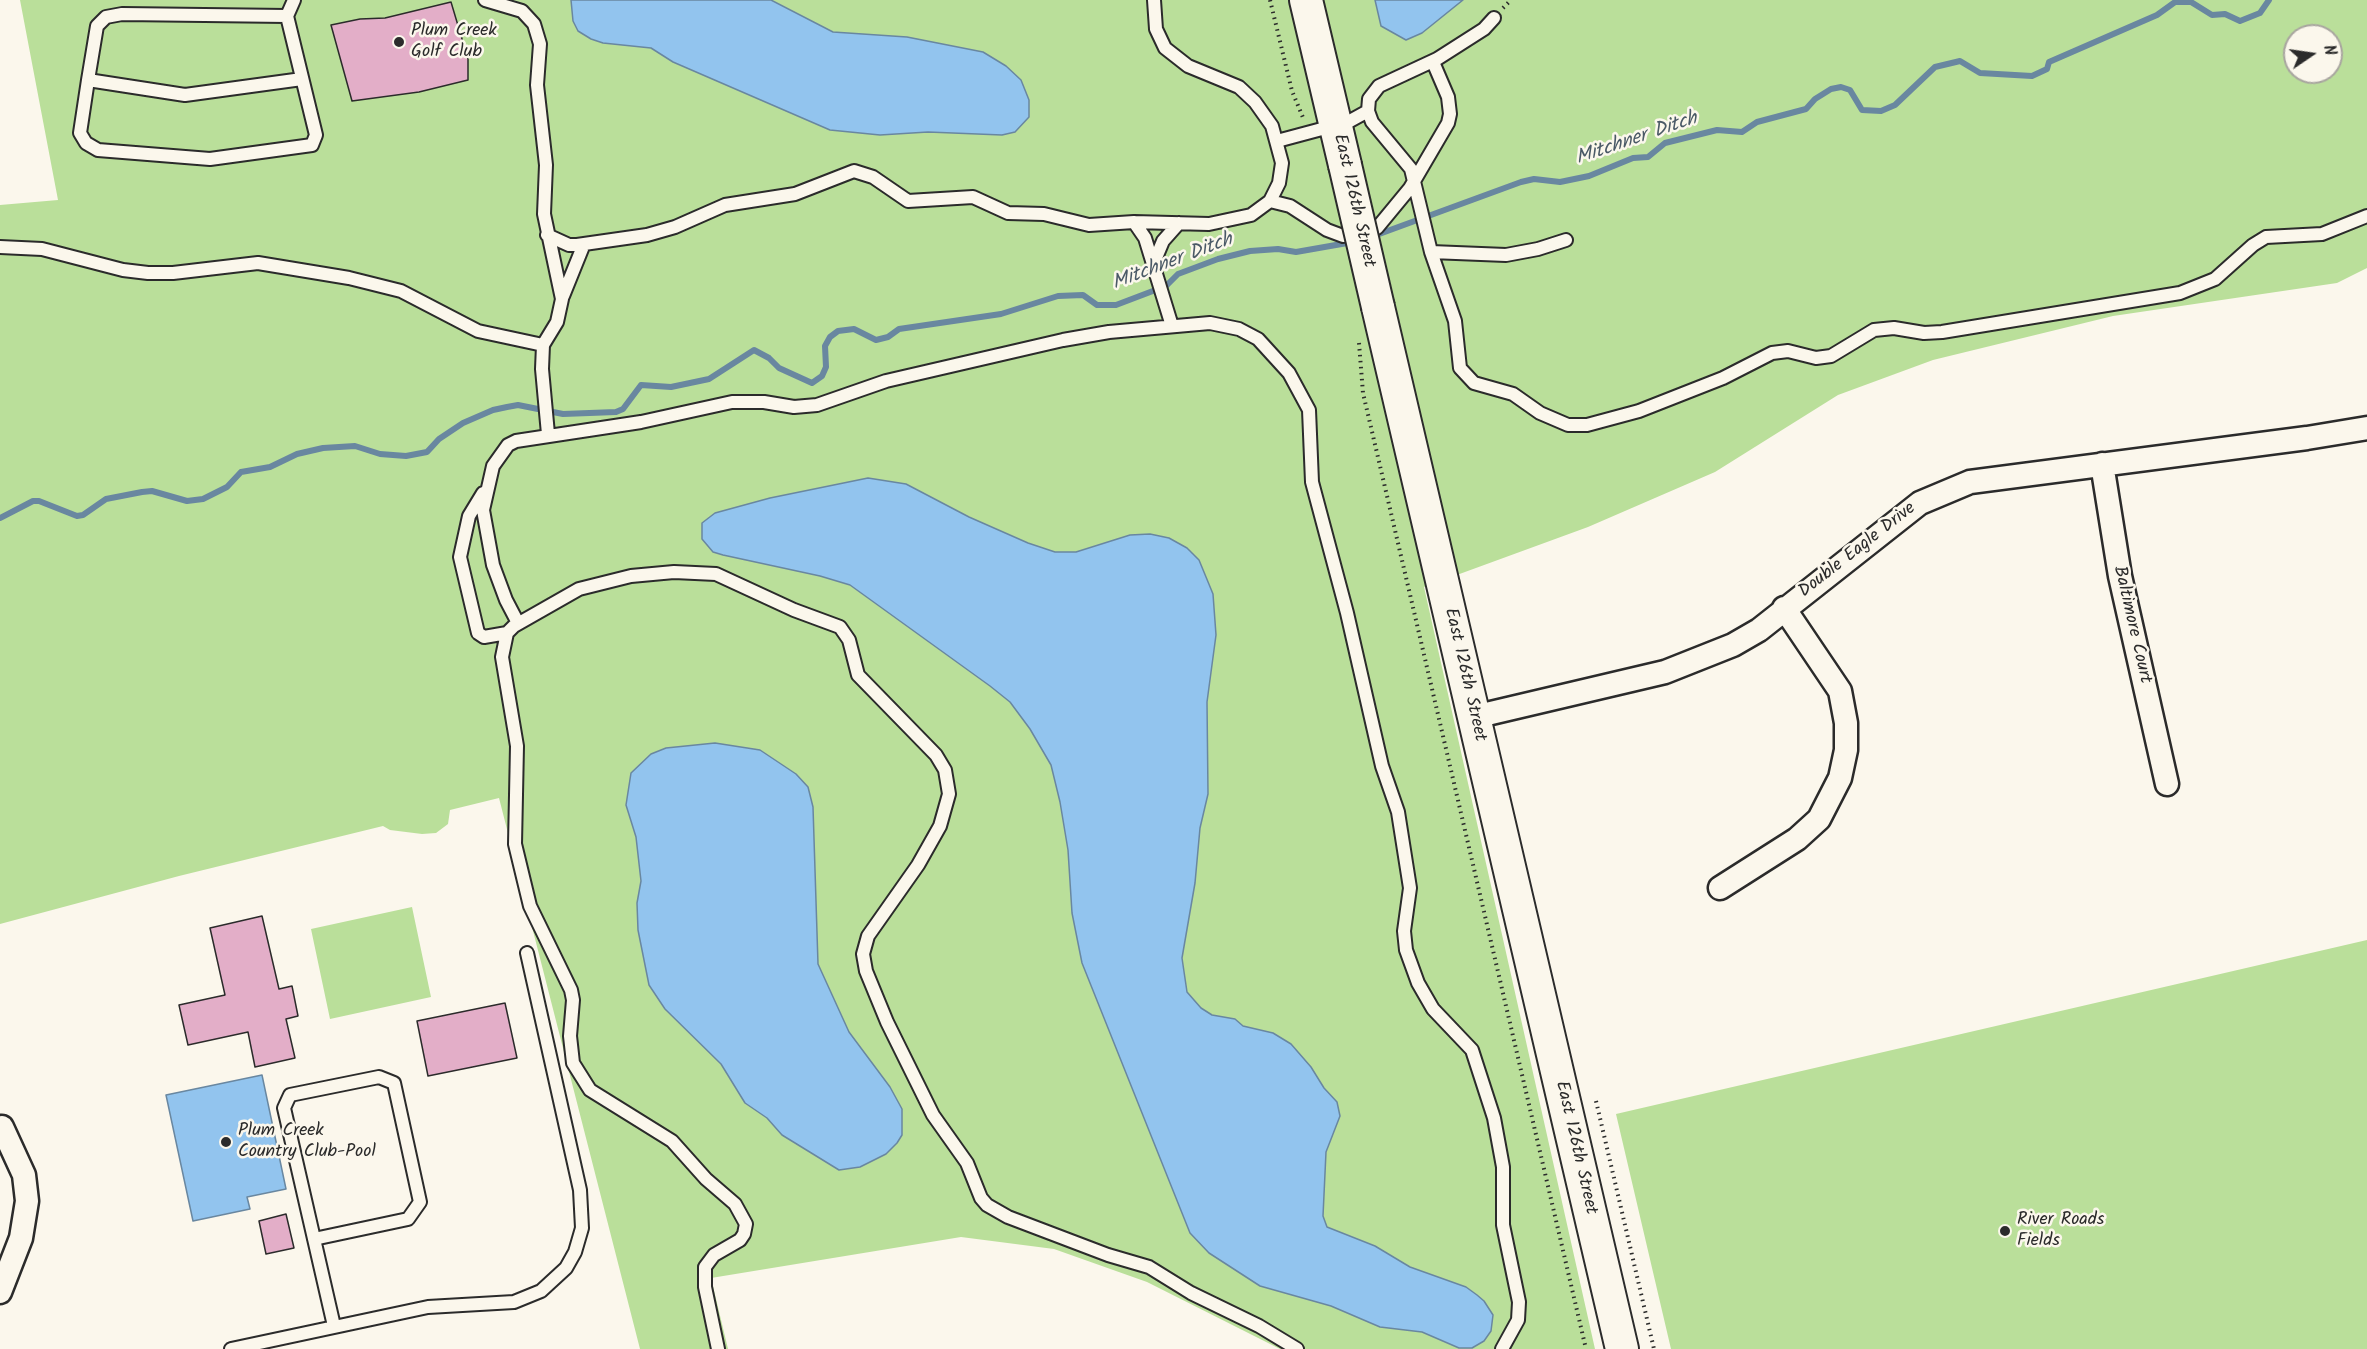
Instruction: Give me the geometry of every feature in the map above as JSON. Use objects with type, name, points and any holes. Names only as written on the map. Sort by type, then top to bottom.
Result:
[{"type":"street","name":"East 126th Street","points":[[1306,0],[1322,129],[1345,165],[1622,1349]]},
{"type":"street","name":"Double Eagle Drive","points":[[1474,717],[1687,664],[1733,645],[1759,630],[1889,525],[1920,503],[1946,490],[1994,477],[2307,438],[2367,428]]},
{"type":"street","name":"Baltimore Court","points":[[2102,464],[2120,576],[2168,784]]},
{"type":"street","points":[[1720,888],[1797,839],[1819,819],[1840,778],[1846,750],[1846,723],[1840,691],[1784,608]]},
{"type":"street","points":[[0,1292],[21,1238],[27,1201],[24,1175],[2,1127]]},
{"type":"lane","points":[[287,16],[122,14],[106,17],[97,26],[80,133],[86,143],[98,150],[210,159],[312,145],[316,135],[287,16],[294,0]]},
{"type":"lane","points":[[485,0],[522,11],[534,24],[538,38],[537,85],[546,165],[544,214],[562,299]]},
{"type":"lane","points":[[547,235],[569,245],[662,231],[725,205],[795,194],[854,171],[873,177],[908,201],[927,202],[964,196],[973,197],[1008,213],[1044,214],[1079,224],[1103,225],[1134,222],[1209,224],[1237,219],[1261,210],[1270,201],[1281,174],[1278,141],[1264,112],[1248,94],[1230,82],[1188,66],[1165,48],[1156,29],[1154,0]]},
{"type":"lane","points":[[1494,18],[1484,29],[1433,62],[1379,86],[1370,99],[1368,111],[1372,122],[1407,161],[1431,252],[1455,321],[1457,360],[1467,377],[1484,387],[1513,394],[1558,422],[1577,426],[1609,420],[1672,399],[1772,353],[1788,351],[1816,358],[1831,356],[1874,330],[1894,328],[1924,333],[1942,332],[2180,293],[2215,279],[2265,237],[2322,234],[2367,216]]},
{"type":"lane","points":[[1377,228],[1393,211],[1414,181],[1445,129],[1450,114],[1445,88],[1433,62]]},
{"type":"lane","points":[[88,80],[185,95],[302,79]]},
{"type":"lane","points":[[1278,141],[1360,117],[1368,111]]},
{"type":"lane","points":[[1270,201],[1290,207],[1327,230],[1344,236]]},
{"type":"lane","points":[[1134,222],[1145,238],[1172,326]]},
{"type":"lane","points":[[1153,265],[1163,241],[1179,223]]},
{"type":"lane","points":[[1431,252],[1506,255],[1538,249],[1566,240]]},
{"type":"lane","points":[[548,429],[544,394],[543,345],[556,322],[562,299],[584,244]]},
{"type":"lane","points":[[0,246],[42,249],[123,270],[148,273],[172,273],[258,262],[349,278],[401,291],[478,331],[543,345]]},
{"type":"lane","points":[[518,623],[500,583],[484,527],[487,487],[493,466],[508,445],[524,438],[548,429],[641,422],[732,402],[808,406],[886,381],[1063,340],[1109,332],[1210,323],[1231,326],[1248,333],[1282,363],[1299,387],[1309,410],[1309,468],[1313,488],[1345,605],[1382,766],[1398,812],[1410,888],[1404,931],[1406,950],[1418,983],[1433,1009],[1472,1050],[1498,1139],[1503,1167],[1503,1225],[1519,1302],[1515,1330],[1502,1349]]},
{"type":"lane","points":[[487,487],[470,516],[460,558],[478,633],[484,637],[507,633]]},
{"type":"lane","points":[[718,1349],[705,1287],[705,1268],[714,1255],[740,1240],[746,1224],[735,1204],[706,1179],[672,1141],[590,1089],[573,1063],[570,1036],[573,1000],[571,990],[530,906],[515,844],[517,746],[503,672],[503,644],[507,633],[518,623],[591,584],[631,576],[691,571],[731,579],[794,610],[840,627],[849,640],[858,675],[936,755],[947,777],[947,805],[934,837],[868,936],[863,954],[869,982],[892,1032],[933,1115],[967,1163],[981,1198],[1008,1217],[1108,1255],[1149,1267],[1191,1293],[1258,1326],[1297,1349]]},
{"type":"lane","points":[[231,1349],[428,1307],[503,1304],[525,1299],[555,1281],[575,1252],[582,1228],[580,1190],[527,953]]},
{"type":"lane","points":[[315,1239],[408,1219],[420,1202],[394,1083],[379,1077],[290,1095],[284,1108],[334,1326]]},
{"type":"path","points":[[1270,0],[1292,91],[1322,129]]},
{"type":"path","points":[[1359,342],[1360,377],[1372,433],[1586,1349]]},
{"type":"path","points":[[1596,1101],[1654,1349]]},
{"type":"green space","points":[[20,0],[2367,0],[2367,268],[2337,283],[2113,316],[1933,360],[1838,395],[1715,472],[1588,527],[1424,587],[1595,1349],[1280,1349],[1147,1282],[1054,1249],[961,1237],[711,1278],[728,1349],[640,1349],[499,798],[450,810],[448,824],[436,833],[422,834],[390,830],[383,826],[179,876],[0,924],[0,205],[58,200]]},
{"type":"green space","points":[[412,907],[431,997],[330,1019],[311,929]]},
{"type":"green space","name":"River Roads Fields","points":[[2367,940],[2367,1349],[1671,1349],[1616,1114]]},
{"type":"water","points":[[571,0],[771,0],[833,32],[907,37],[983,52],[1006,66],[1021,80],[1029,100],[1029,117],[1015,132],[1002,135],[928,132],[880,135],[830,130],[673,62],[651,48],[603,43],[591,39],[578,31],[573,21]]},
{"type":"water","points":[[1375,0],[1463,0],[1422,33],[1406,40],[1381,26]]},
{"type":"water","points":[[868,478],[906,484],[969,517],[1028,543],[1055,552],[1076,552],[1130,535],[1150,534],[1169,538],[1187,548],[1199,560],[1213,594],[1216,635],[1207,702],[1208,794],[1200,828],[1195,883],[1182,958],[1187,992],[1201,1008],[1212,1015],[1235,1019],[1243,1026],[1273,1033],[1291,1044],[1311,1067],[1324,1088],[1337,1102],[1340,1116],[1326,1152],[1323,1216],[1327,1227],[1375,1246],[1410,1267],[1466,1287],[1484,1301],[1493,1315],[1491,1331],[1484,1341],[1472,1348],[1459,1348],[1422,1332],[1380,1327],[1331,1306],[1260,1286],[1209,1253],[1190,1233],[1082,963],[1072,913],[1068,850],[1060,802],[1051,765],[1030,729],[1010,702],[990,686],[850,585],[713,552],[702,539],[702,523],[715,513],[770,498]]},
{"type":"water","points":[[715,743],[760,750],[796,774],[808,787],[813,807],[818,964],[849,1032],[890,1087],[902,1109],[902,1135],[897,1143],[886,1154],[860,1167],[839,1170],[782,1135],[767,1118],[745,1103],[721,1064],[665,1009],[649,985],[638,930],[637,903],[641,881],[636,837],[626,805],[631,773],[651,754],[666,748]]},
{"type":"water","name":"Plum Creek Country Club-Pool","points":[[262,1075],[286,1189],[247,1197],[250,1209],[193,1221],[166,1095]]},
{"type":"building","name":"Plum Creek Golf Club","points":[[451,2],[468,59],[468,80],[419,92],[352,101],[331,25],[360,19],[385,18]]},
{"type":"building","points":[[262,916],[279,989],[292,986],[298,1016],[286,1019],[295,1058],[255,1067],[248,1032],[188,1045],[179,1005],[225,995],[210,928]]},
{"type":"building","points":[[505,1003],[517,1058],[428,1076],[417,1021]]},
{"type":"building","points":[[286,1214],[294,1248],[266,1254],[259,1221]]},
{"type":"waterway","name":"Mitchner Ditch","points":[[1371,237],[1521,182],[1534,179],[1560,182],[1589,176],[1633,158],[1648,157],[1665,143],[1717,130],[1742,132],[1757,122],[1806,109],[1815,99],[1831,89],[1841,87],[1850,90],[1862,110],[1881,111],[1895,105],[1935,67],[1960,61],[1980,73],[2032,76],[2047,69],[2049,62],[2157,15],[2175,2],[2191,2],[2212,15],[2225,14],[2240,21],[2260,13],[2269,0]]},
{"type":"waterway","name":"Mitchner Ditch","points":[[0,518],[33,501],[39,501],[77,516],[83,515],[106,499],[142,492],[152,491],[187,501],[203,499],[227,487],[241,472],[270,467],[297,454],[323,448],[355,446],[380,454],[406,456],[427,452],[439,439],[463,423],[493,410],[518,405],[563,414],[616,412],[623,409],[641,385],[671,387],[709,379],[754,350],[769,358],[779,368],[812,383],[822,376],[826,367],[825,346],[830,337],[838,331],[854,329],[876,340],[888,337],[899,329],[1001,314],[1058,296],[1083,295],[1097,305],[1116,305],[1166,286],[1178,274],[1218,259],[1250,251],[1278,249],[1296,252],[1353,242]]},
{"type":"place","name":"Plum Creek Golf Club","points":[[399,42]]},
{"type":"place","name":"Plum Creek Country Club-Pool","points":[[226,1142]]},
{"type":"place","name":"River Roads Fields","points":[[2005,1231]]}]
